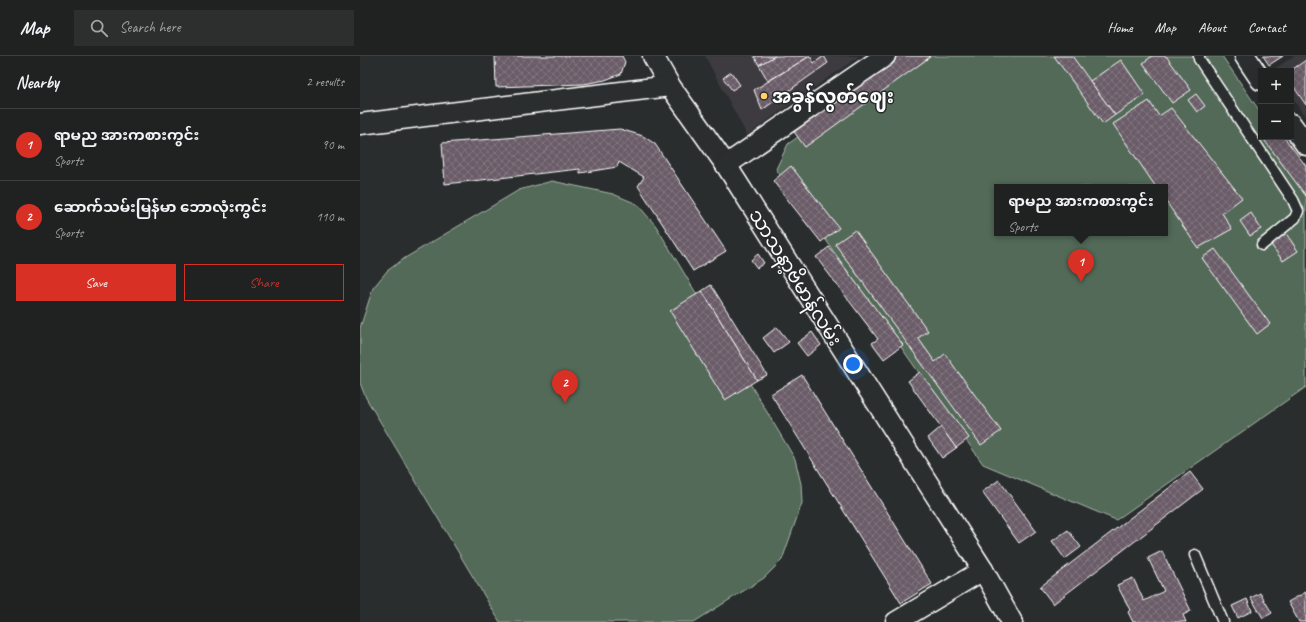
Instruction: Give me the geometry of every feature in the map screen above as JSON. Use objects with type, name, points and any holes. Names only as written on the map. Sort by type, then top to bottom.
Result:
[{"type":"street","name":"သာသနာ့ဗိမာန်လမ်း","points":[[653,56],[670,86],[726,165],[983,570],[1012,622]]},
{"type":"street","points":[[726,165],[885,56]]},
{"type":"street","points":[[1245,56],[1258,76]]},
{"type":"street","points":[[360,124],[670,86]]},
{"type":"street","points":[[1294,128],[1306,146]]},
{"type":"street","points":[[896,622],[983,570]]},
{"type":"lane","points":[[1200,56],[1199,60],[1293,200],[1298,211],[1295,218],[1262,245]]},
{"type":"lane","points":[[1195,556],[1223,622]]},
{"type":"shaded area","name":"အခွန်လွတ်ဈေး","points":[[705,56],[859,56],[747,135]]},
{"type":"shaded area","points":[[1294,56],[1306,56],[1306,118],[1294,100],[1294,68],[1276,68]]},
{"type":"green space","points":[[913,56],[1222,56],[1258,109],[1258,140],[1280,140],[1306,178],[1306,387],[1116,520],[983,464],[776,169],[788,144]]},
{"type":"green space","points":[[552,181],[613,194],[637,204],[656,226],[795,459],[801,484],[802,503],[782,560],[764,578],[694,622],[500,622],[366,398],[360,383],[360,328],[373,288],[387,271],[405,258],[519,190]]},
{"type":"building","points":[[495,56],[622,56],[625,62],[621,74],[605,80],[584,84],[496,87]]},
{"type":"building","points":[[754,56],[775,56],[759,65]]},
{"type":"building","points":[[775,56],[810,56],[768,81],[759,65]]},
{"type":"building","points":[[810,56],[814,63],[824,56],[828,63],[762,110],[754,90]]},
{"type":"building","points":[[894,56],[930,57],[805,147],[792,129]]},
{"type":"building","points":[[1054,56],[1072,56],[1115,115],[1103,124]]},
{"type":"building","points":[[1152,56],[1166,56],[1191,90],[1172,103],[1143,63]]},
{"type":"building","points":[[1263,56],[1283,56],[1269,65]]},
{"type":"building","points":[[1121,60],[1145,95],[1115,115],[1090,81]]},
{"type":"building","points":[[1306,60],[1306,105],[1294,87],[1294,68]]},
{"type":"building","points":[[731,72],[740,85],[732,90],[723,78]]},
{"type":"building","points":[[1196,94],[1205,106],[1197,112],[1188,100]]},
{"type":"building","points":[[1149,101],[1159,116],[1171,108],[1242,198],[1222,213],[1232,229],[1198,248],[1168,204],[1168,184],[1154,184],[1113,124]]},
{"type":"building","points":[[620,129],[643,136],[655,144],[726,251],[693,271],[638,186],[644,177],[619,162],[617,167],[580,173],[580,169],[445,184],[442,143]]},
{"type":"building","points":[[1264,140],[1286,140],[1306,166],[1306,196]]},
{"type":"building","points":[[791,166],[839,228],[821,242],[773,181]]},
{"type":"building","points":[[1251,213],[1261,229],[1250,236],[1240,221]]},
{"type":"building","points":[[855,230],[928,331],[918,338],[935,362],[945,354],[1001,431],[981,445],[835,244]]},
{"type":"building","points":[[1285,232],[1298,251],[1283,261],[1269,242]]},
{"type":"building","points":[[829,247],[903,345],[884,359],[872,343],[878,339],[816,257]]},
{"type":"building","points":[[1215,249],[1270,324],[1257,334],[1202,258]]},
{"type":"building","points":[[758,254],[764,263],[757,268],[751,260]]},
{"type":"building","points":[[711,285],[767,375],[757,380],[702,291]]},
{"type":"building","points":[[702,291],[757,380],[725,400],[670,311]]},
{"type":"building","points":[[777,327],[789,342],[774,353],[763,338]]},
{"type":"building","points":[[812,332],[821,345],[807,356],[797,343]]},
{"type":"building","points":[[920,372],[969,438],[956,448],[908,381]]},
{"type":"building","points":[[802,375],[932,584],[901,603],[771,394]]},
{"type":"building","points":[[941,427],[956,448],[942,458],[928,438]]},
{"type":"building","points":[[1190,472],[1203,489],[1053,604],[1040,587]]},
{"type":"building","points":[[999,480],[1036,531],[1019,543],[982,492]]},
{"type":"building","points":[[1068,530],[1081,547],[1065,559],[1052,541]]},
{"type":"building","points":[[1162,551],[1191,611],[1183,615],[1186,622],[1133,622],[1128,612],[1130,610],[1117,585],[1133,578],[1144,601],[1164,591],[1148,558]]},
{"type":"building","points":[[1306,592],[1306,622],[1299,622],[1288,602]]},
{"type":"building","points":[[1260,593],[1272,613],[1263,618],[1251,598]]},
{"type":"building","points":[[1247,599],[1252,611],[1238,618],[1232,606]]},
{"type":"place","name":"အခွန်လွတ်ဈေး","points":[[764,96]]},
{"type":"place","name":"ရာမည အားကစားကွင်း","points":[[1081,282]]},
{"type":"place","name":"ဆောက်သမ်းမြန်မာ ဘောလုံးကွင်း","points":[[565,403]]}]
